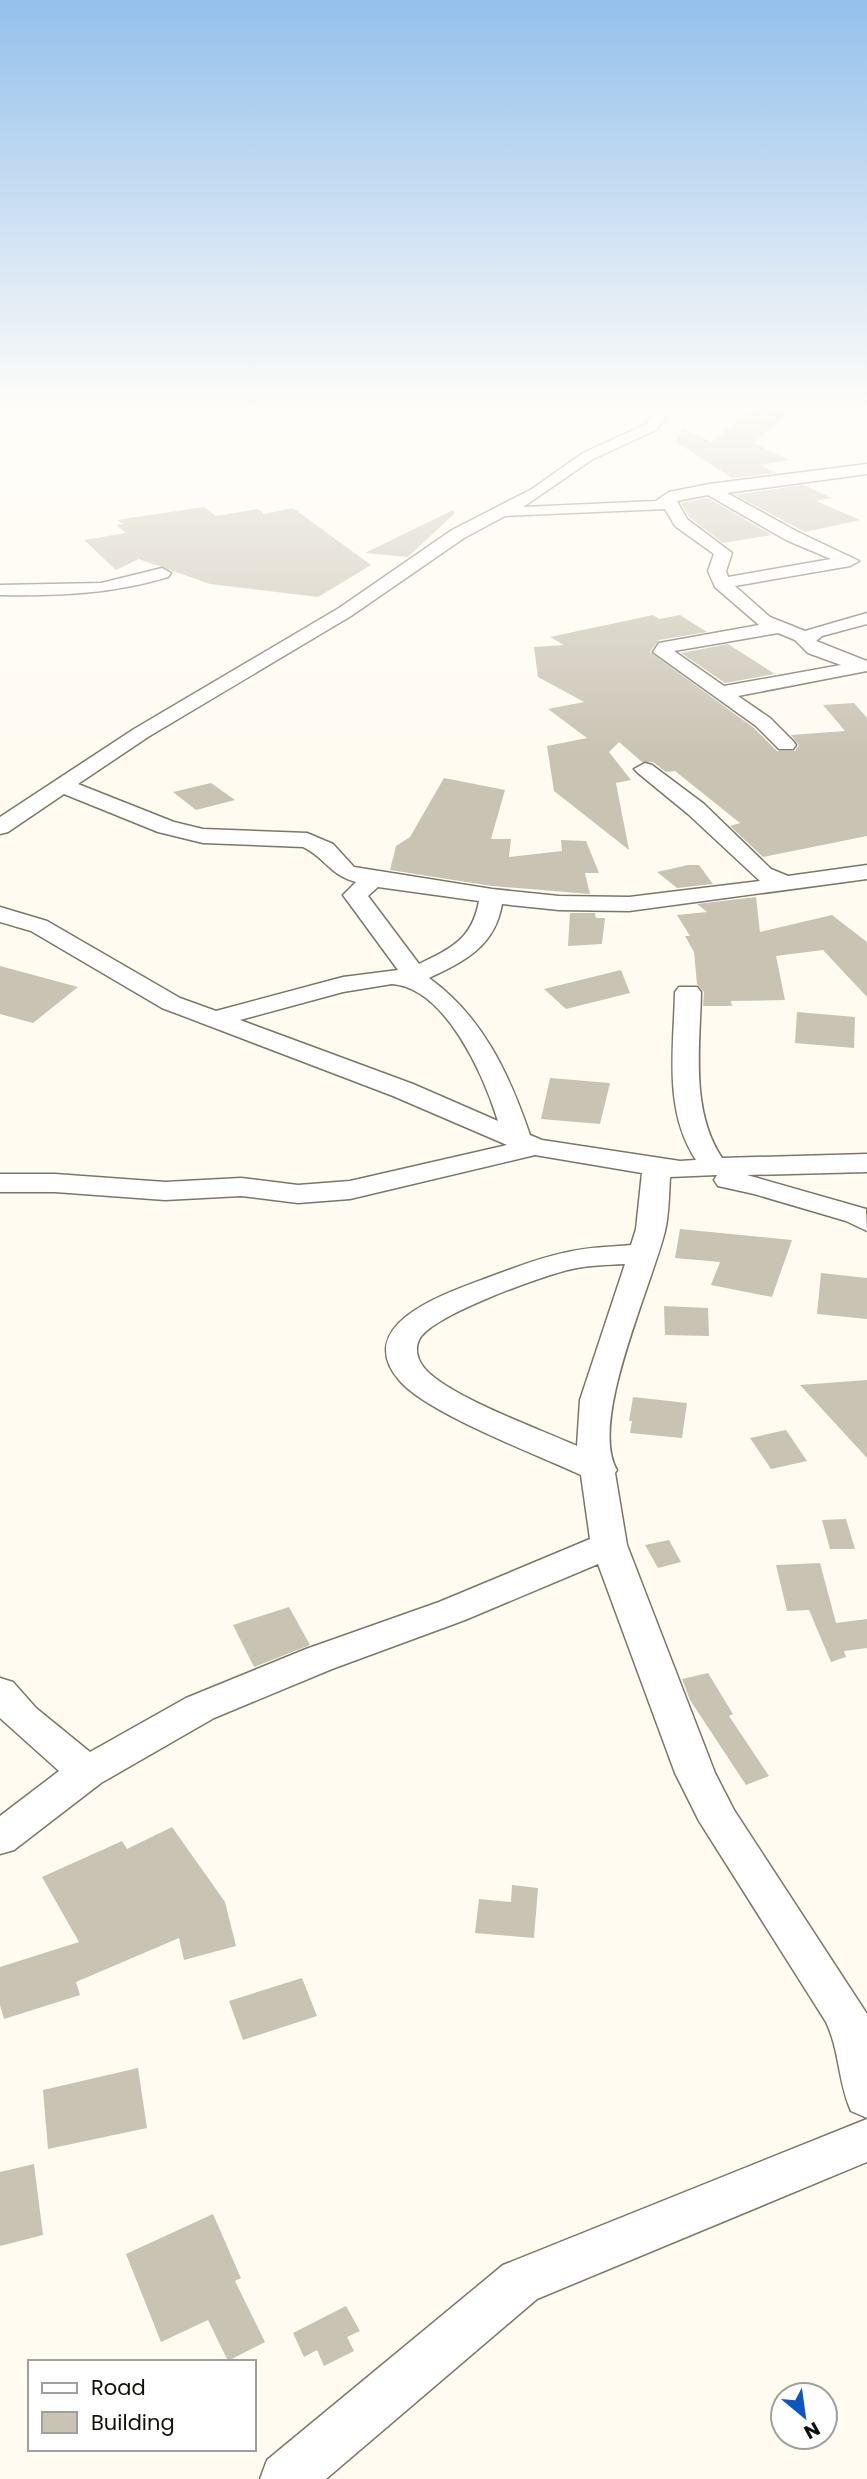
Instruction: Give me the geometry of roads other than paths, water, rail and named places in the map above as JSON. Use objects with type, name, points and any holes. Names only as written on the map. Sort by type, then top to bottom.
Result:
[{"type":"street","points":[[0,827],[142,733],[345,612],[458,534],[477,525]]},
{"type":"street","points":[[685,525],[723,553],[717,571],[721,583],[775,628],[805,637],[867,618]]},
{"type":"street","points":[[772,525],[792,536],[859,563]]},
{"type":"street","points":[[721,583],[859,563]]},
{"type":"street","points":[[0,602],[125,586],[162,573]]},
{"type":"street","points":[[0,590],[79,591]]},
{"type":"street","points":[[775,628],[666,647],[662,652],[763,722],[786,745]]},
{"type":"street","points":[[805,637],[804,641],[816,649],[866,667]]},
{"type":"street","points":[[720,693],[866,667]]},
{"type":"street","points":[[645,769],[696,809],[763,874],[786,883],[806,883]]},
{"type":"street","points":[[64,786],[166,827],[203,836],[307,840],[326,849],[346,872],[373,879],[492,896],[559,903],[629,904],[806,883],[867,872]]},
{"type":"street","points":[[0,813],[28,809]]},
{"type":"street","points":[[373,879],[355,895],[385,931],[417,979],[450,1010],[496,1075],[527,1145]]},
{"type":"street","points":[[216,1019],[379,976],[417,979],[459,954],[487,925],[492,896]]},
{"type":"street","points":[[0,914],[39,926],[171,1003],[403,1090],[527,1145],[759,1186],[856,1215],[867,1222]]},
{"type":"street","points":[[688,992],[688,1107],[698,1148],[714,1167]]},
{"type":"street","points":[[0,1183],[55,1183],[165,1191],[241,1187],[299,1194],[350,1190],[527,1145]]},
{"type":"street","points":[[668,1170],[867,1163]]},
{"type":"street","points":[[668,1170],[596,1400],[592,1436],[600,1469],[609,1545],[695,1773],[719,1821],[842,2009],[856,2039],[867,2097]]},
{"type":"street","points":[[600,1469],[435,1394],[411,1378],[402,1362],[403,1338],[416,1322],[439,1307],[509,1281],[568,1261],[642,1253]]},
{"type":"street","points":[[0,1838],[87,1772],[200,1708],[452,1611],[609,1545]]},
{"type":"street","points":[[0,1692],[22,1718],[87,1772]]},
{"type":"street","points":[[286,2479],[520,2282],[867,2140]]}]
